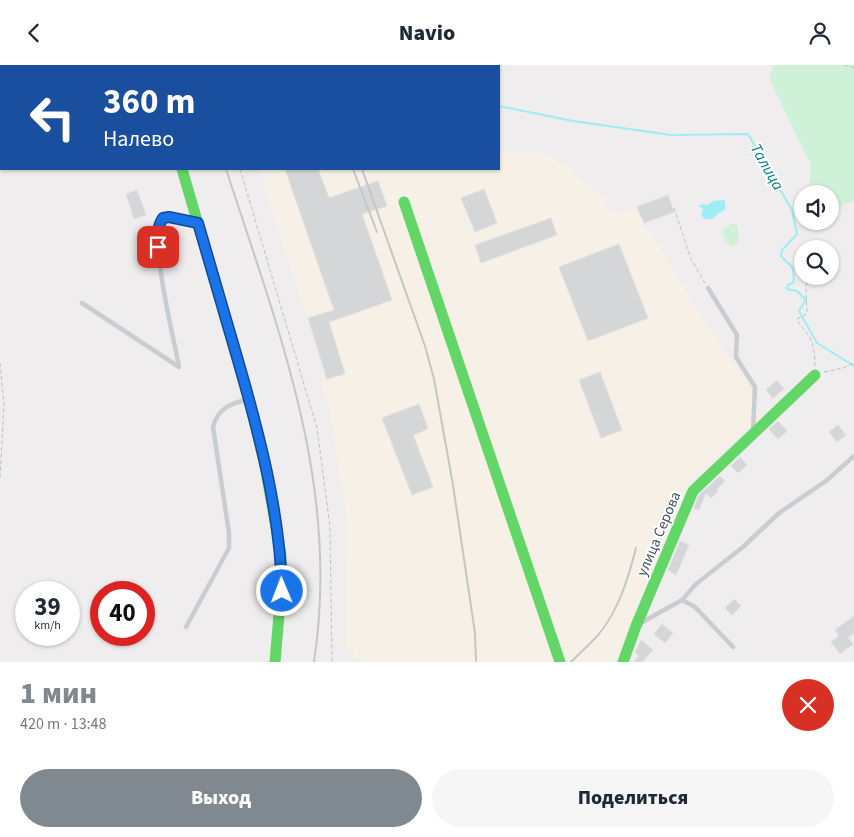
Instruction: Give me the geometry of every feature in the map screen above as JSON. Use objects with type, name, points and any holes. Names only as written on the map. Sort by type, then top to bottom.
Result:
[{"type":"street","points":[[182,170],[249,399],[265,466],[281,555],[281,600],[275,662]]},
{"type":"street","points":[[404,202],[560,662]]},
{"type":"street","name":"улица Серова","points":[[623,662],[636,626],[694,491],[815,375]]},
{"type":"lane","points":[[82,303],[179,367],[160,262],[158,232],[163,218],[169,217],[198,223]]},
{"type":"lane","points":[[708,288],[737,335],[736,357],[756,387],[752,434]]},
{"type":"lane","points":[[186,627],[229,548],[229,533],[213,427],[218,413],[223,408],[249,399]]},
{"type":"lane","points":[[636,626],[682,600],[696,584],[742,547],[778,513],[826,481],[854,456]]},
{"type":"lane","points":[[682,600],[695,607],[733,647]]},
{"type":"path","points":[[844,65],[854,68]]},
{"type":"path","points":[[240,170],[317,427],[330,527],[332,662]]},
{"type":"path","points":[[674,208],[691,259],[708,288]]},
{"type":"path","points":[[805,285],[807,291],[807,313],[797,319],[809,336],[813,346],[815,375],[820,372],[844,369],[854,363]]},
{"type":"path","points":[[0,363],[4,405],[0,479]]},
{"type":"shaded area","points":[[500,153],[544,153],[570,168],[587,186],[602,197],[607,208],[618,214],[668,195],[674,212],[644,223],[644,227],[651,234],[697,311],[752,391],[751,425],[690,480],[615,662],[360,662],[360,659],[353,657],[353,649],[346,648],[348,527],[330,412],[321,381],[327,379],[259,170],[500,170]]},
{"type":"green space","points":[[774,65],[854,65],[854,200],[839,208],[839,185],[810,185],[811,165],[769,78]]},
{"type":"green space","points":[[732,224],[737,224],[739,241],[734,246],[730,246],[724,238],[722,231]]},
{"type":"water","points":[[725,200],[725,210],[712,219],[705,219],[701,215],[703,209],[698,206],[708,205],[713,201]]},
{"type":"building","points":[[285,170],[318,170],[329,198],[378,181],[387,206],[362,214],[392,300],[329,322],[345,374],[327,379],[308,318],[334,310]]},
{"type":"building","points":[[484,189],[497,223],[475,232],[461,198]]},
{"type":"building","points":[[137,190],[146,215],[134,219],[126,194]]},
{"type":"building","points":[[668,195],[674,212],[644,223],[637,207]]},
{"type":"building","points":[[551,218],[557,235],[481,263],[475,245]]},
{"type":"building","points":[[619,244],[648,318],[588,341],[559,267]]},
{"type":"building","points":[[600,372],[622,430],[601,438],[579,380]]},
{"type":"building","points":[[777,380],[784,389],[773,398],[766,390]]},
{"type":"building","points":[[419,404],[428,429],[413,435],[433,487],[412,495],[382,418]]},
{"type":"building","points":[[778,421],[787,431],[778,439],[769,429]]},
{"type":"building","points":[[838,425],[846,435],[837,442],[829,432]]},
{"type":"building","points":[[740,457],[747,465],[738,473],[731,466]]},
{"type":"building","points":[[720,476],[725,481],[717,489],[718,491],[711,498],[706,493],[699,510],[694,508],[699,495]]},
{"type":"building","points":[[680,541],[689,545],[676,575],[668,570]]},
{"type":"building","points":[[734,599],[741,606],[732,615],[725,608]]},
{"type":"building","points":[[854,616],[854,633],[848,637],[853,644],[840,654],[831,642],[839,636],[835,630]]},
{"type":"building","points":[[662,624],[673,633],[665,643],[654,634]]},
{"type":"building","points":[[641,640],[653,650],[642,662],[634,662],[639,656],[635,652]]},
{"type":"waterway","name":"Талица","points":[[500,106],[573,121],[671,135],[748,134],[792,210],[797,234],[782,250],[781,256],[793,268],[794,282],[788,285],[787,289],[797,291],[806,300],[799,311],[817,343],[854,366]]},
{"type":"railway","points":[[226,170],[284,350],[300,411],[312,472],[319,534],[320,597],[314,662]]},
{"type":"railway","points":[[353,170],[377,232]]},
{"type":"railway","points":[[362,170],[425,346],[434,379],[453,485],[475,633],[476,662]]},
{"type":"railway","points":[[571,662],[599,634],[612,614],[626,582],[636,548]]},
{"type":"traffic: fast","points":[[182,170],[249,399],[265,466],[281,555],[281,591],[275,662]]},
{"type":"traffic: fast","points":[[404,202],[560,662]]},
{"type":"traffic: fast","points":[[623,662],[636,626],[693,491],[815,375]]},
{"type":"route","points":[[158,247],[158,232],[163,218],[178,218],[198,223],[259,437],[281,555],[282,591]]}]
